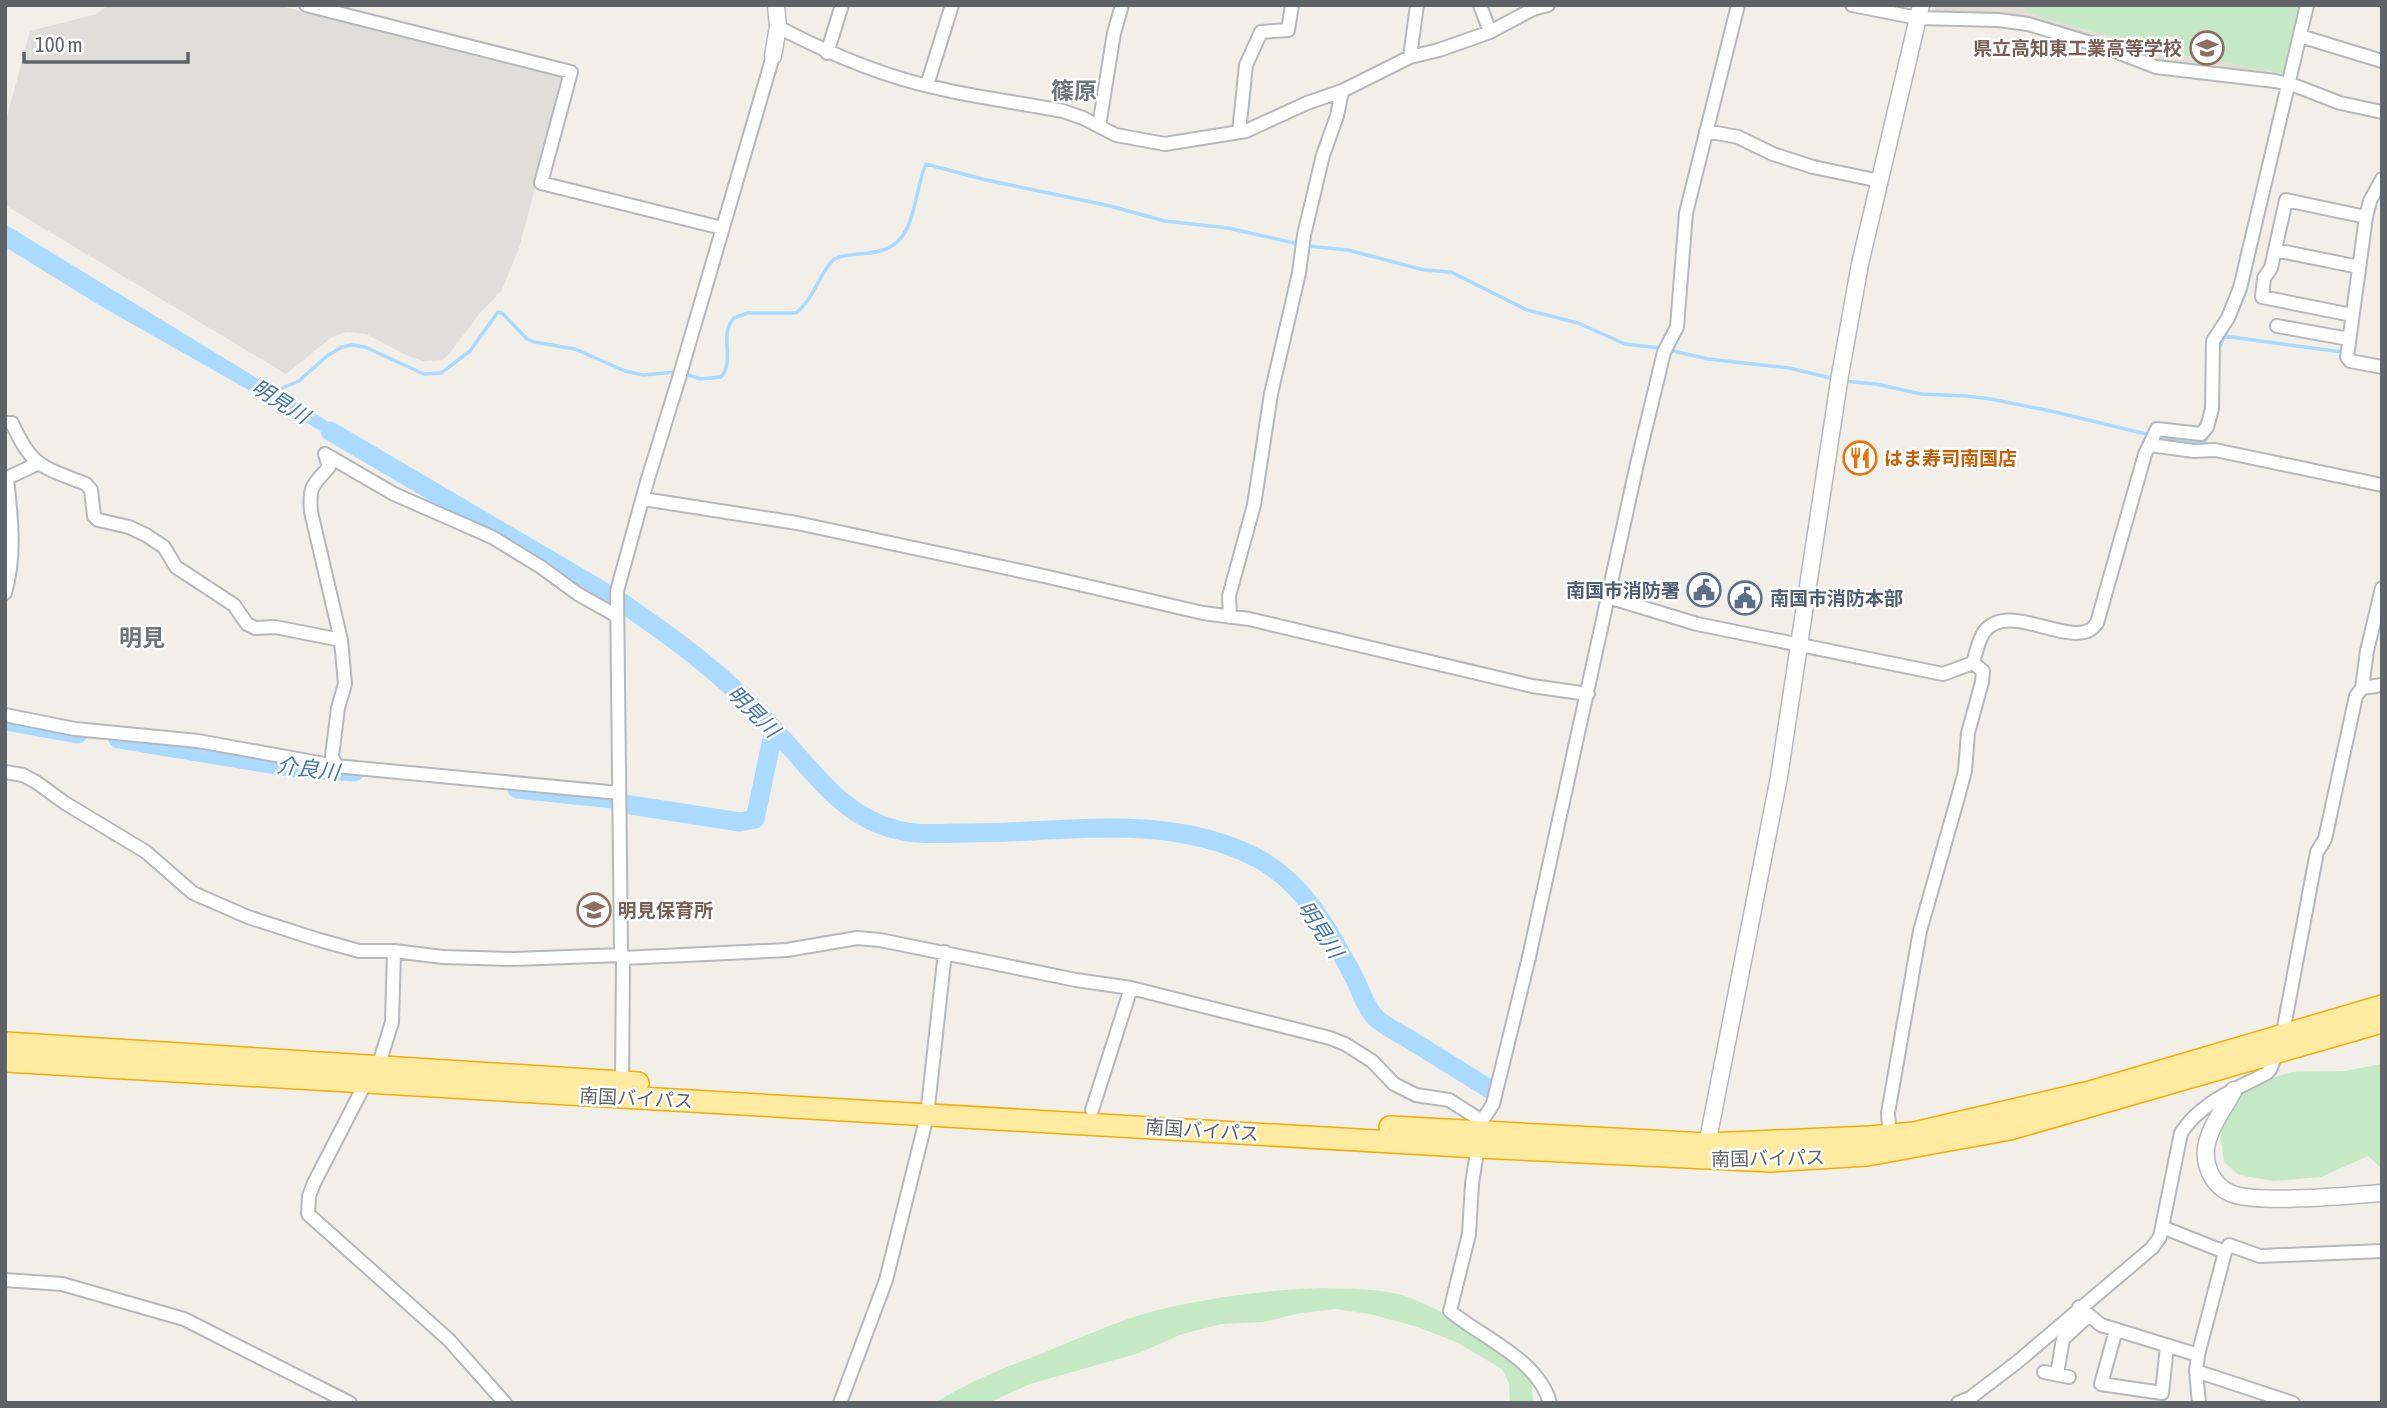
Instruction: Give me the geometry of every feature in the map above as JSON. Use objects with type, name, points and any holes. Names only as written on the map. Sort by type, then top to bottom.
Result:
[{"type":"highway","name":"南国バイパス","points":[[2278,1045],[2382,1006]]},
{"type":"highway","name":"南国バイパス","points":[[928,1109],[1092,1110],[1480,1134],[1706,1152],[1771,1161],[1891,1143],[1948,1126],[2382,1022]]},
{"type":"highway","name":"南国バイパス","points":[[5,1043],[372,1074],[928,1109],[1480,1134]]},
{"type":"highway","name":"南国バイパス","points":[[5,1061],[372,1074]]},
{"type":"street","points":[[306,5],[571,72],[541,183],[722,228]]},
{"type":"street","points":[[622,1090],[617,591],[773,56],[778,27],[776,5]]},
{"type":"street","points":[[827,53],[842,5]]},
{"type":"street","points":[[927,85],[953,5]]},
{"type":"street","points":[[1099,126],[1114,33],[1122,5]]},
{"type":"street","points":[[1239,132],[1245,65],[1261,32],[1289,30],[1292,5]]},
{"type":"street","points":[[1410,57],[1417,5]]},
{"type":"street","points":[[1480,5],[1490,32]]},
{"type":"street","points":[[778,27],[827,53],[927,85],[1063,111],[1116,135],[1165,144],[1239,132],[1342,91],[1410,57],[1490,32],[1533,9],[1548,5]]},
{"type":"street","points":[[1550,1403],[1534,1374],[1450,1311],[1469,1234],[1472,1184],[1480,1134],[1493,1104],[1530,957],[1665,349],[1676,327],[1686,213],[1738,5]]},
{"type":"street","points":[[1852,5],[2028,24],[2156,67],[2288,84],[2340,103],[2382,112]]},
{"type":"street","points":[[1973,663],[1980,639],[1986,629],[1997,622],[2016,621],[2077,633],[2090,630],[2097,623],[2131,500],[2157,429],[2201,434],[2207,427],[2212,409],[2213,341],[2228,318],[2241,288],[2307,5]]},
{"type":"street","points":[[1706,1152],[1779,777],[1839,379],[1860,264],[1920,12]]},
{"type":"street","points":[[2300,36],[2382,61]]},
{"type":"street","points":[[1230,617],[1229,596],[1254,505],[1271,394],[1299,273],[1302,245],[1342,91]]},
{"type":"street","points":[[1706,131],[1738,137],[1773,155],[1813,167],[1880,181]]},
{"type":"street","points":[[2382,178],[2370,201],[2366,217],[2347,358],[2350,361],[2382,367]]},
{"type":"street","points":[[2352,315],[2262,297],[2264,278],[2271,268],[2286,200],[2366,217]]},
{"type":"street","points":[[2275,250],[2359,267]]},
{"type":"street","points":[[2277,326],[2349,339]]},
{"type":"street","points":[[5,423],[12,423],[20,442],[37,464],[86,484],[91,490],[94,516],[98,520],[129,527],[164,547],[176,567],[234,605],[247,624],[255,628],[275,627],[341,640]]},
{"type":"street","points":[[2150,444],[2194,451],[2215,450],[2382,485]]},
{"type":"street","points":[[336,766],[332,756],[338,708],[345,684],[341,640],[314,524],[310,493],[313,485],[329,467],[325,454],[394,494],[492,537],[603,610],[617,611]]},
{"type":"street","points":[[5,593],[11,573],[12,529],[7,478],[37,464]]},
{"type":"street","points":[[643,499],[797,523],[1203,613],[1259,621],[1532,686],[1588,694]]},
{"type":"street","points":[[1958,1403],[1970,1398],[2084,1312],[2152,1248],[2160,1237],[2181,1132],[2190,1119],[2206,1106],[2267,1073],[2271,1068],[2317,852],[2325,839],[2356,696],[2362,688],[2367,651],[2382,588]]},
{"type":"street","points":[[1608,597],[1697,624],[1943,674],[1973,663]]},
{"type":"street","points":[[1891,1143],[1888,1113],[1920,931],[1965,771],[1968,733],[1982,682],[1983,671],[1973,663]]},
{"type":"street","points":[[2362,688],[2382,685]]},
{"type":"street","points":[[5,715],[75,729],[198,741],[336,766],[619,793]]},
{"type":"street","points":[[5,772],[23,775],[36,782],[76,810],[146,852],[193,893],[248,917],[359,951],[502,959],[787,950],[857,938],[903,943],[1076,980],[1131,988],[1330,1038],[1372,1061],[1394,1084],[1416,1095],[1449,1100],[1480,1134]]},
{"type":"street","points":[[394,951],[394,1009],[372,1074],[314,1183],[309,1196],[308,1214],[440,1331],[505,1403]]},
{"type":"street","points":[[840,1403],[886,1280],[928,1109],[945,952]]},
{"type":"street","points":[[1092,1110],[1131,988]]},
{"type":"street","points":[[2234,1090],[2206,1145],[2208,1170],[2213,1180],[2222,1188],[2232,1194],[2259,1198],[2382,1193]]},
{"type":"street","points":[[2162,1227],[2225,1252]]},
{"type":"street","points":[[2199,1403],[2196,1371],[2198,1355],[2225,1252],[2230,1245],[2260,1256],[2382,1251]]},
{"type":"street","points":[[5,1280],[62,1284],[184,1319],[350,1403]]},
{"type":"street","points":[[2084,1312],[2101,1325],[2198,1355]]},
{"type":"street","points":[[2057,1374],[2063,1339],[2084,1312]]},
{"type":"street","points":[[2116,1330],[2101,1384],[2162,1393],[2167,1346]]},
{"type":"street","points":[[2196,1371],[2293,1403]]},
{"type":"shaded area","points":[[108,5],[276,5],[565,75],[519,248],[502,290],[480,313],[450,353],[442,360],[423,361],[366,334],[346,332],[332,337],[286,374],[5,205],[5,124],[30,31],[97,14]]},
{"type":"shaded area","name":"県立高知東工業高等学校","points":[[1936,5],[2304,5],[2286,77],[2281,78],[2160,60],[2024,15],[1934,12]]},
{"type":"green space","name":"県立高知東工業高等学校","points":[[2028,5],[2300,5],[2283,73],[2160,51],[2026,12]]},
{"type":"green space","points":[[2382,1064],[2382,1169],[2368,1156],[2321,1177],[2274,1181],[2239,1175],[2224,1162],[2220,1133],[2231,1106],[2250,1086],[2291,1072],[2345,1071]]},
{"type":"green space","points":[[1319,1288],[1395,1293],[1437,1310],[1531,1370],[1533,1403],[1510,1403],[1509,1383],[1502,1369],[1456,1342],[1418,1327],[1370,1314],[1335,1309],[1300,1313],[1264,1322],[1221,1324],[1182,1334],[1139,1353],[1030,1384],[988,1403],[935,1403],[989,1375],[1139,1315],[1226,1297]]},
{"type":"water","points":[[5,224],[358,440],[349,447],[104,308],[5,247]]},
{"type":"waterway","points":[[685,374],[701,379],[721,377],[727,363],[727,332],[734,318],[747,313],[796,313],[834,259],[877,252],[894,244],[903,236],[909,225],[926,164],[1165,221],[1228,228],[1307,246],[1348,250],[1424,270],[1451,272],[1527,310],[1578,323],[1625,344],[1660,348],[1708,359],[1789,368],[1835,379]]},
{"type":"waterway","points":[[2235,317],[2246,291],[2259,234]]},
{"type":"waterway","points":[[273,392],[299,381],[327,356],[342,347],[352,345],[365,347],[424,374],[441,373],[470,351],[498,312],[527,339],[534,342],[575,349],[625,371],[643,375],[677,372]]},
{"type":"waterway","points":[[2219,348],[2228,329]]},
{"type":"waterway","points":[[2224,336],[2342,352]]},
{"type":"waterway","points":[[1842,381],[1876,384],[1921,394],[1991,399],[2146,434]]},
{"type":"waterway","points":[[2162,438],[2200,443],[2205,441],[2213,428]]},
{"type":"waterway","name":"明見川","points":[[330,431],[621,602],[651,623],[708,666],[742,697],[836,797],[878,823],[912,833],[931,834],[1149,829],[1219,842],[1271,866],[1313,908],[1335,942],[1373,1015],[1491,1090]]},
{"type":"waterway","name":"介良川","points":[[5,721],[78,734]]},
{"type":"waterway","name":"介良川","points":[[624,804],[740,822],[755,819],[774,730]]},
{"type":"waterway","name":"介良川","points":[[118,739],[301,769],[355,772]]},
{"type":"waterway","name":"介良川","points":[[517,789],[614,799]]},
{"type":"place","name":"県立高知東工業高等学校","points":[[2207,48]]},
{"type":"place","name":"はま寿司南国店","points":[[1860,458]]},
{"type":"place","name":"南国市消防署","points":[[1704,590]]},
{"type":"place","name":"南国市消防本部","points":[[1745,598]]},
{"type":"place","name":"明見保育所","points":[[594,910]]},
{"type":"district","name":"篠原","points":[[1074,91]]},
{"type":"district","name":"明見","points":[[142,638]]}]
